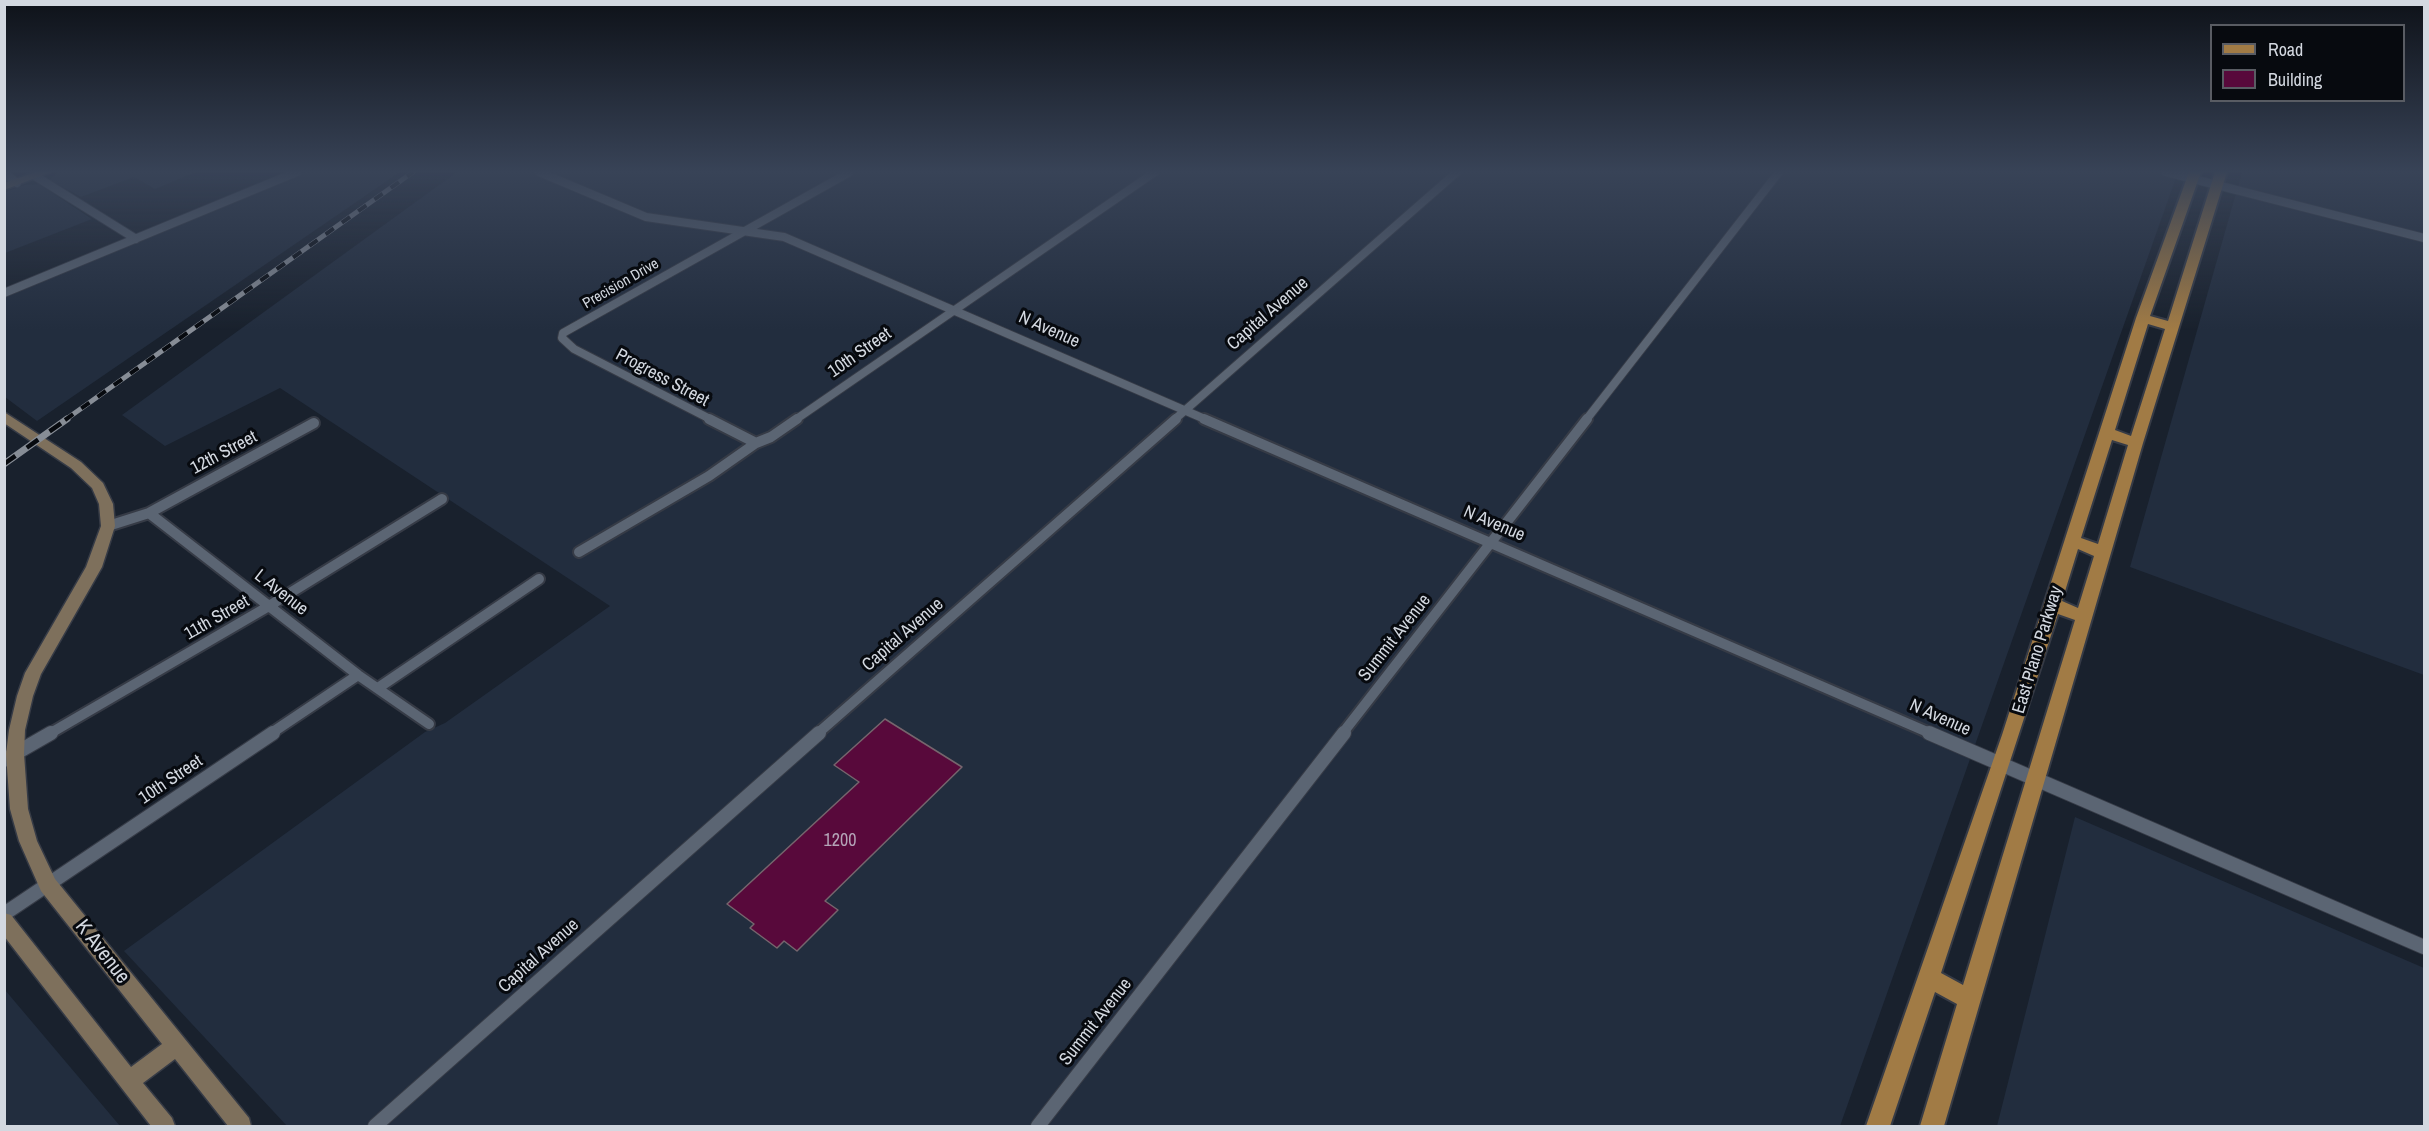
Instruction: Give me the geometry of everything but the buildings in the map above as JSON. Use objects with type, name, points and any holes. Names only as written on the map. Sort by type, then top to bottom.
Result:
[{"type":"main road","name":"East Plano Parkway","points":[[1878,1126],[2000,764],[2144,318],[2177,225]]},
{"type":"main road","name":"East Plano Parkway","points":[[1932,1126],[2136,443],[2205,225]]},
{"type":"main road","points":[[2144,318],[2174,327]]},
{"type":"main road","points":[[4,416],[76,465],[93,481],[106,504],[108,526]]},
{"type":"main road","points":[[2108,434],[2136,443]]},
{"type":"main road","name":"K Avenue","points":[[108,526],[94,567],[33,673],[10,757],[19,809],[28,841],[48,885],[241,1126]]},
{"type":"main road","points":[[2072,541],[2104,553]]},
{"type":"main road","points":[[2051,604],[2084,617]]},
{"type":"main road","points":[[4,921],[164,1126]]},
{"type":"main road","points":[[1928,977],[1971,1000]]},
{"type":"main road","points":[[128,1081],[176,1046]]},
{"type":"street","points":[[115,225],[136,239]]},
{"type":"street","points":[[4,293],[170,225]]},
{"type":"street","name":"N Avenue","points":[[706,225],[784,237],[955,309],[2424,947]]},
{"type":"street","name":"Precision Drive","points":[[563,333],[756,225]]},
{"type":"street","name":"10th Street","points":[[579,552],[708,476],[756,443],[771,437],[1078,225]]},
{"type":"street","name":"Capital Avenue","points":[[375,1126],[1397,225]]},
{"type":"street","name":"Summit Avenue","points":[[1038,1126],[1738,225]]},
{"type":"street","points":[[2379,225],[2424,238]]},
{"type":"street","name":"Progress Street","points":[[563,333],[562,338],[574,350],[756,443]]},
{"type":"street","name":"12th Street","points":[[149,513],[314,423]]},
{"type":"street","name":"11th Street","points":[[10,757],[269,606],[442,499]]},
{"type":"street","points":[[108,526],[149,513]]},
{"type":"street","name":"L Avenue","points":[[149,513],[358,675],[429,724]]},
{"type":"street","points":[[378,688],[538,579]]},
{"type":"street","name":"10th Street","points":[[4,914],[358,675]]},
{"type":"shaded area","points":[[5,225],[77,225],[5,253]]},
{"type":"shaded area","points":[[177,225],[323,225],[37,421],[5,397],[5,296]]},
{"type":"shaded area","points":[[384,225],[2159,225],[1840,1126],[287,1126],[124,951],[425,732],[445,723],[610,606],[280,388],[165,446],[122,415]]},
{"type":"shaded area","points":[[2227,225],[2424,225],[2424,675],[2130,567]]},
{"type":"shaded area","points":[[2075,817],[2424,968],[2424,1126],[1997,1126]]},
{"type":"shaded area","points":[[5,990],[120,1126],[5,1126]]},
{"type":"railway","points":[[65,420],[339,225]]},
{"type":"railway","points":[[4,464],[67,419]]}]
